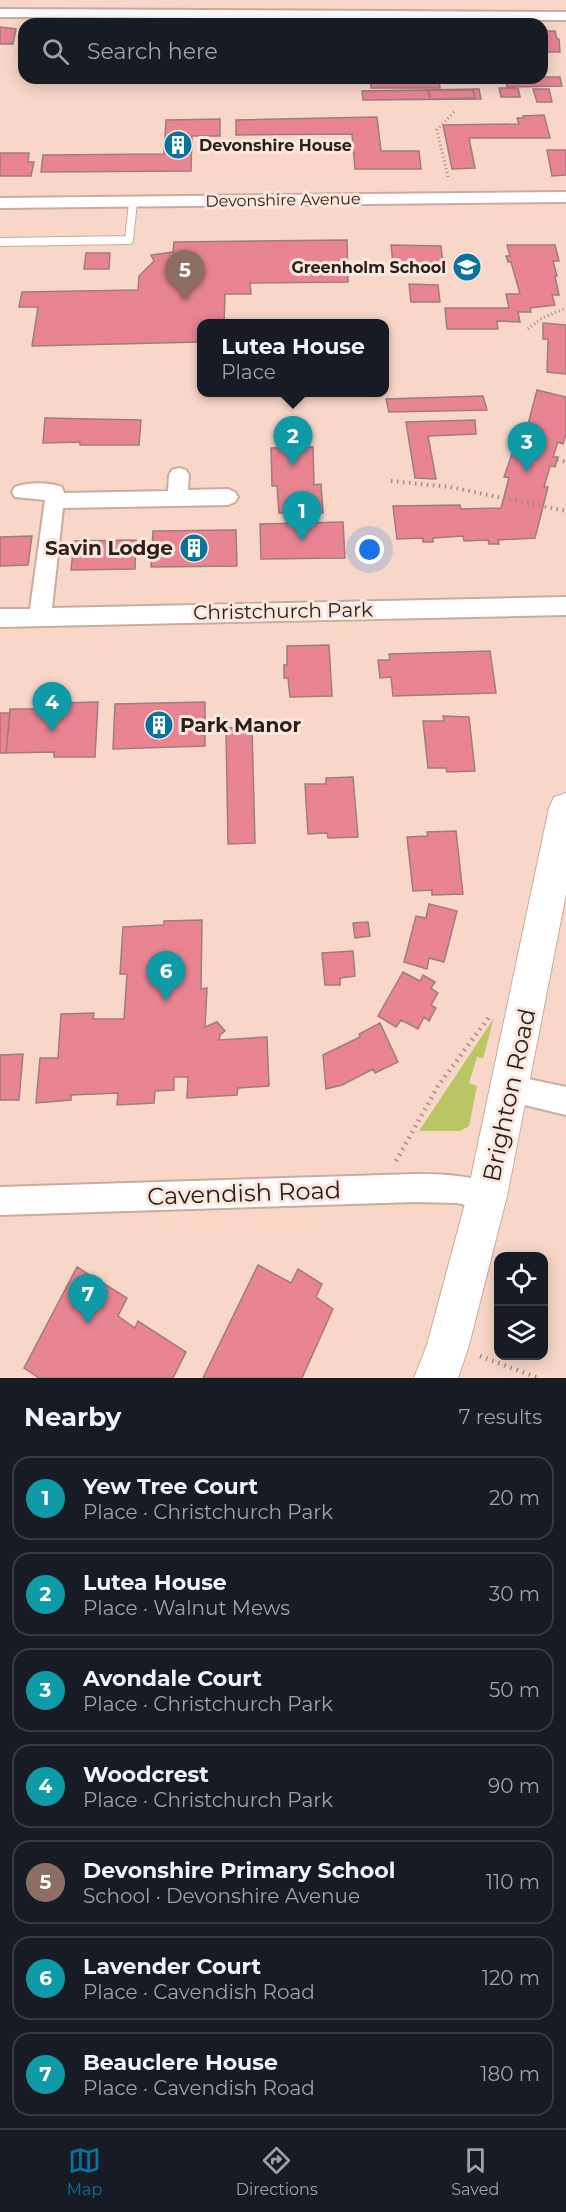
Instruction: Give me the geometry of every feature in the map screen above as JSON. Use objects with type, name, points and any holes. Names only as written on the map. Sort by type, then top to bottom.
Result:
[{"type":"main road","name":"Brighton Road","points":[[442,1361],[487,1196],[566,808]]},
{"type":"street","points":[[0,13],[566,16]]},
{"type":"street","name":"Devonshire Avenue","points":[[0,203],[566,197]]},
{"type":"street","points":[[178,498],[179,475]]},
{"type":"street","points":[[40,616],[56,489]]},
{"type":"street","points":[[22,492],[56,489],[178,498],[228,497]]},
{"type":"street","name":"Christchurch Park","points":[[0,618],[566,606]]},
{"type":"street","points":[[510,1089],[566,1101]]},
{"type":"street","name":"Cavendish Road","points":[[0,1201],[382,1189],[457,1189],[487,1196]]},
{"type":"lane","points":[[0,242],[129,240],[133,202]]},
{"type":"path","points":[[456,110],[437,130],[447,177],[458,177]]},
{"type":"path","points":[[528,329],[542,318],[566,308]]},
{"type":"path","points":[[557,460],[566,462]]},
{"type":"path","points":[[391,481],[450,487],[566,511]]},
{"type":"path","points":[[382,1189],[410,1131],[466,1046],[495,1008],[530,992]]},
{"type":"path","points":[[442,1361],[538,1378]]},
{"type":"green space","points":[[494,1018],[483,1058],[477,1057],[469,1083],[477,1086],[469,1126],[460,1131],[419,1131]]},
{"type":"building","points":[[0,27],[16,29],[13,44],[0,44]]},
{"type":"building","points":[[548,31],[555,31],[559,39],[560,52],[548,52]]},
{"type":"building","points":[[548,77],[560,77],[562,86],[507,87],[506,84],[548,84]]},
{"type":"building","points":[[370,84],[440,84],[440,88],[371,88]]},
{"type":"building","points":[[499,88],[518,88],[520,97],[501,97]]},
{"type":"building","points":[[479,89],[481,99],[363,100],[362,91]]},
{"type":"building","points":[[533,89],[549,89],[552,102],[537,102]]},
{"type":"building","points":[[428,90],[473,90],[475,98],[430,99]]},
{"type":"building","points":[[428,90],[430,99],[363,100],[362,91]]},
{"type":"building","points":[[544,115],[550,138],[469,138],[475,168],[452,169],[443,125],[519,124],[517,118]]},
{"type":"building","name":"Devonshire House","points":[[377,117],[381,151],[419,151],[421,169],[355,169],[352,134],[236,135],[236,120]]},
{"type":"building","name":"Devonshire House","points":[[220,119],[220,136],[192,136],[191,171],[41,172],[43,155],[164,154],[166,120]]},
{"type":"building","points":[[547,150],[566,150],[566,175],[552,176]]},
{"type":"building","points":[[0,153],[29,153],[28,162],[34,162],[31,176],[0,176]]},
{"type":"building","points":[[347,240],[348,282],[250,283],[251,294],[225,294],[224,319],[197,319],[197,342],[32,346],[38,307],[19,307],[22,292],[138,290],[139,276],[154,261],[151,255],[173,252],[174,242]]},
{"type":"building","points":[[391,245],[441,246],[443,265],[393,264]]},
{"type":"building","name":"Greenholm School","points":[[507,245],[555,245],[559,261],[553,261],[559,295],[552,295],[555,305],[530,308],[531,312],[518,312],[520,322],[497,321],[498,329],[447,329],[445,308],[509,308],[506,294],[520,294],[511,262],[508,262],[506,256],[510,256]]},
{"type":"building","points":[[86,253],[110,253],[109,269],[84,269]]},
{"type":"building","points":[[409,284],[438,285],[440,302],[411,302]]},
{"type":"building","points":[[543,323],[566,325],[566,374],[547,372],[548,339],[543,339]]},
{"type":"building","points":[[537,390],[566,397],[566,434],[563,444],[558,442],[553,457],[558,457],[555,467],[550,466],[544,487],[548,487],[535,538],[498,540],[499,544],[489,544],[488,540],[464,541],[463,536],[433,538],[433,542],[423,542],[423,538],[397,539],[393,506],[460,505],[461,509],[501,508],[509,478],[504,477],[520,431],[526,432]]},
{"type":"building","points":[[483,396],[487,410],[389,412],[386,399]]},
{"type":"building","points":[[45,418],[141,420],[139,445],[43,443]]},
{"type":"building","points":[[475,420],[476,434],[428,436],[436,479],[415,478],[406,422]]},
{"type":"building","points":[[313,447],[314,485],[321,484],[323,513],[279,513],[277,486],[272,486],[271,448]]},
{"type":"building","points":[[343,522],[345,558],[261,559],[260,524]]},
{"type":"building","name":"Savin Lodge","points":[[236,530],[237,566],[151,567],[153,531]]},
{"type":"building","points":[[32,536],[28,565],[0,566],[0,537]]},
{"type":"building","points":[[136,540],[135,569],[71,570],[74,541]]},
{"type":"building","points":[[329,645],[332,696],[290,697],[288,678],[284,678],[287,646]]},
{"type":"building","points":[[490,651],[496,693],[393,696],[391,677],[380,678],[378,660],[390,660],[389,654]]},
{"type":"building","points":[[98,702],[95,757],[54,757],[54,752],[6,753],[10,709],[59,709],[59,703]]},
{"type":"building","name":"Park Manor","points":[[205,702],[205,746],[113,749],[115,704]]},
{"type":"building","points":[[0,713],[10,713],[6,753],[0,753]]},
{"type":"building","points":[[443,716],[469,717],[475,771],[447,772],[446,768],[428,768],[423,721],[444,721]]},
{"type":"building","points":[[252,727],[255,843],[228,844],[226,728]]},
{"type":"building","points":[[353,777],[358,837],[328,838],[327,833],[308,834],[305,784],[326,784],[326,778]]},
{"type":"building","points":[[456,831],[463,894],[432,895],[432,890],[413,891],[407,837],[428,836],[427,832]]},
{"type":"building","points":[[429,904],[457,911],[444,962],[429,958],[427,969],[404,962],[416,916],[426,918]]},
{"type":"building","points":[[202,920],[201,989],[207,988],[205,1027],[217,1022],[225,1031],[220,1035],[219,1040],[267,1037],[269,1086],[238,1088],[237,1095],[187,1098],[188,1077],[174,1077],[174,1090],[155,1091],[154,1103],[117,1105],[118,1093],[71,1095],[71,1100],[36,1103],[40,1058],[58,1058],[61,1014],[94,1013],[93,1019],[124,1019],[127,974],[120,974],[123,927],[164,925],[164,921]]},
{"type":"building","points":[[368,922],[370,936],[355,938],[353,923]]},
{"type":"building","points":[[353,951],[355,976],[340,978],[340,985],[325,985],[322,953]]},
{"type":"building","points":[[403,972],[420,981],[423,975],[435,982],[431,988],[438,993],[431,1005],[436,1008],[429,1021],[424,1017],[418,1029],[401,1020],[396,1027],[378,1016]]},
{"type":"building","points":[[380,1023],[398,1062],[375,1073],[373,1069],[342,1085],[326,1089],[323,1055],[360,1037],[359,1034]]},
{"type":"building","points":[[23,1054],[19,1100],[0,1100],[0,1055]]},
{"type":"building","points":[[258,1265],[291,1283],[298,1269],[322,1284],[316,1297],[333,1309],[302,1378],[203,1378]]},
{"type":"building","points":[[77,1267],[127,1298],[118,1316],[135,1328],[138,1321],[186,1352],[173,1378],[39,1378],[24,1368]]},
{"type":"place","name":"Devonshire House","points":[[178,145]]},
{"type":"place","name":"Greenholm School","points":[[467,267]]},
{"type":"place","name":"Devonshire Primary School","points":[[185,300]]},
{"type":"place","name":"Lutea House","points":[[293,466]]},
{"type":"place","name":"Avondale Court","points":[[527,472]]},
{"type":"place","name":"Yew Tree Court","points":[[302,541]]},
{"type":"place","name":"Savin Lodge","points":[[194,548]]},
{"type":"place","name":"Park Manor","points":[[159,725]]},
{"type":"place","name":"Woodcrest","points":[[52,732]]},
{"type":"place","name":"Lavender Court","points":[[166,1001]]},
{"type":"place","name":"Beauclere House","points":[[88,1324]]}]
